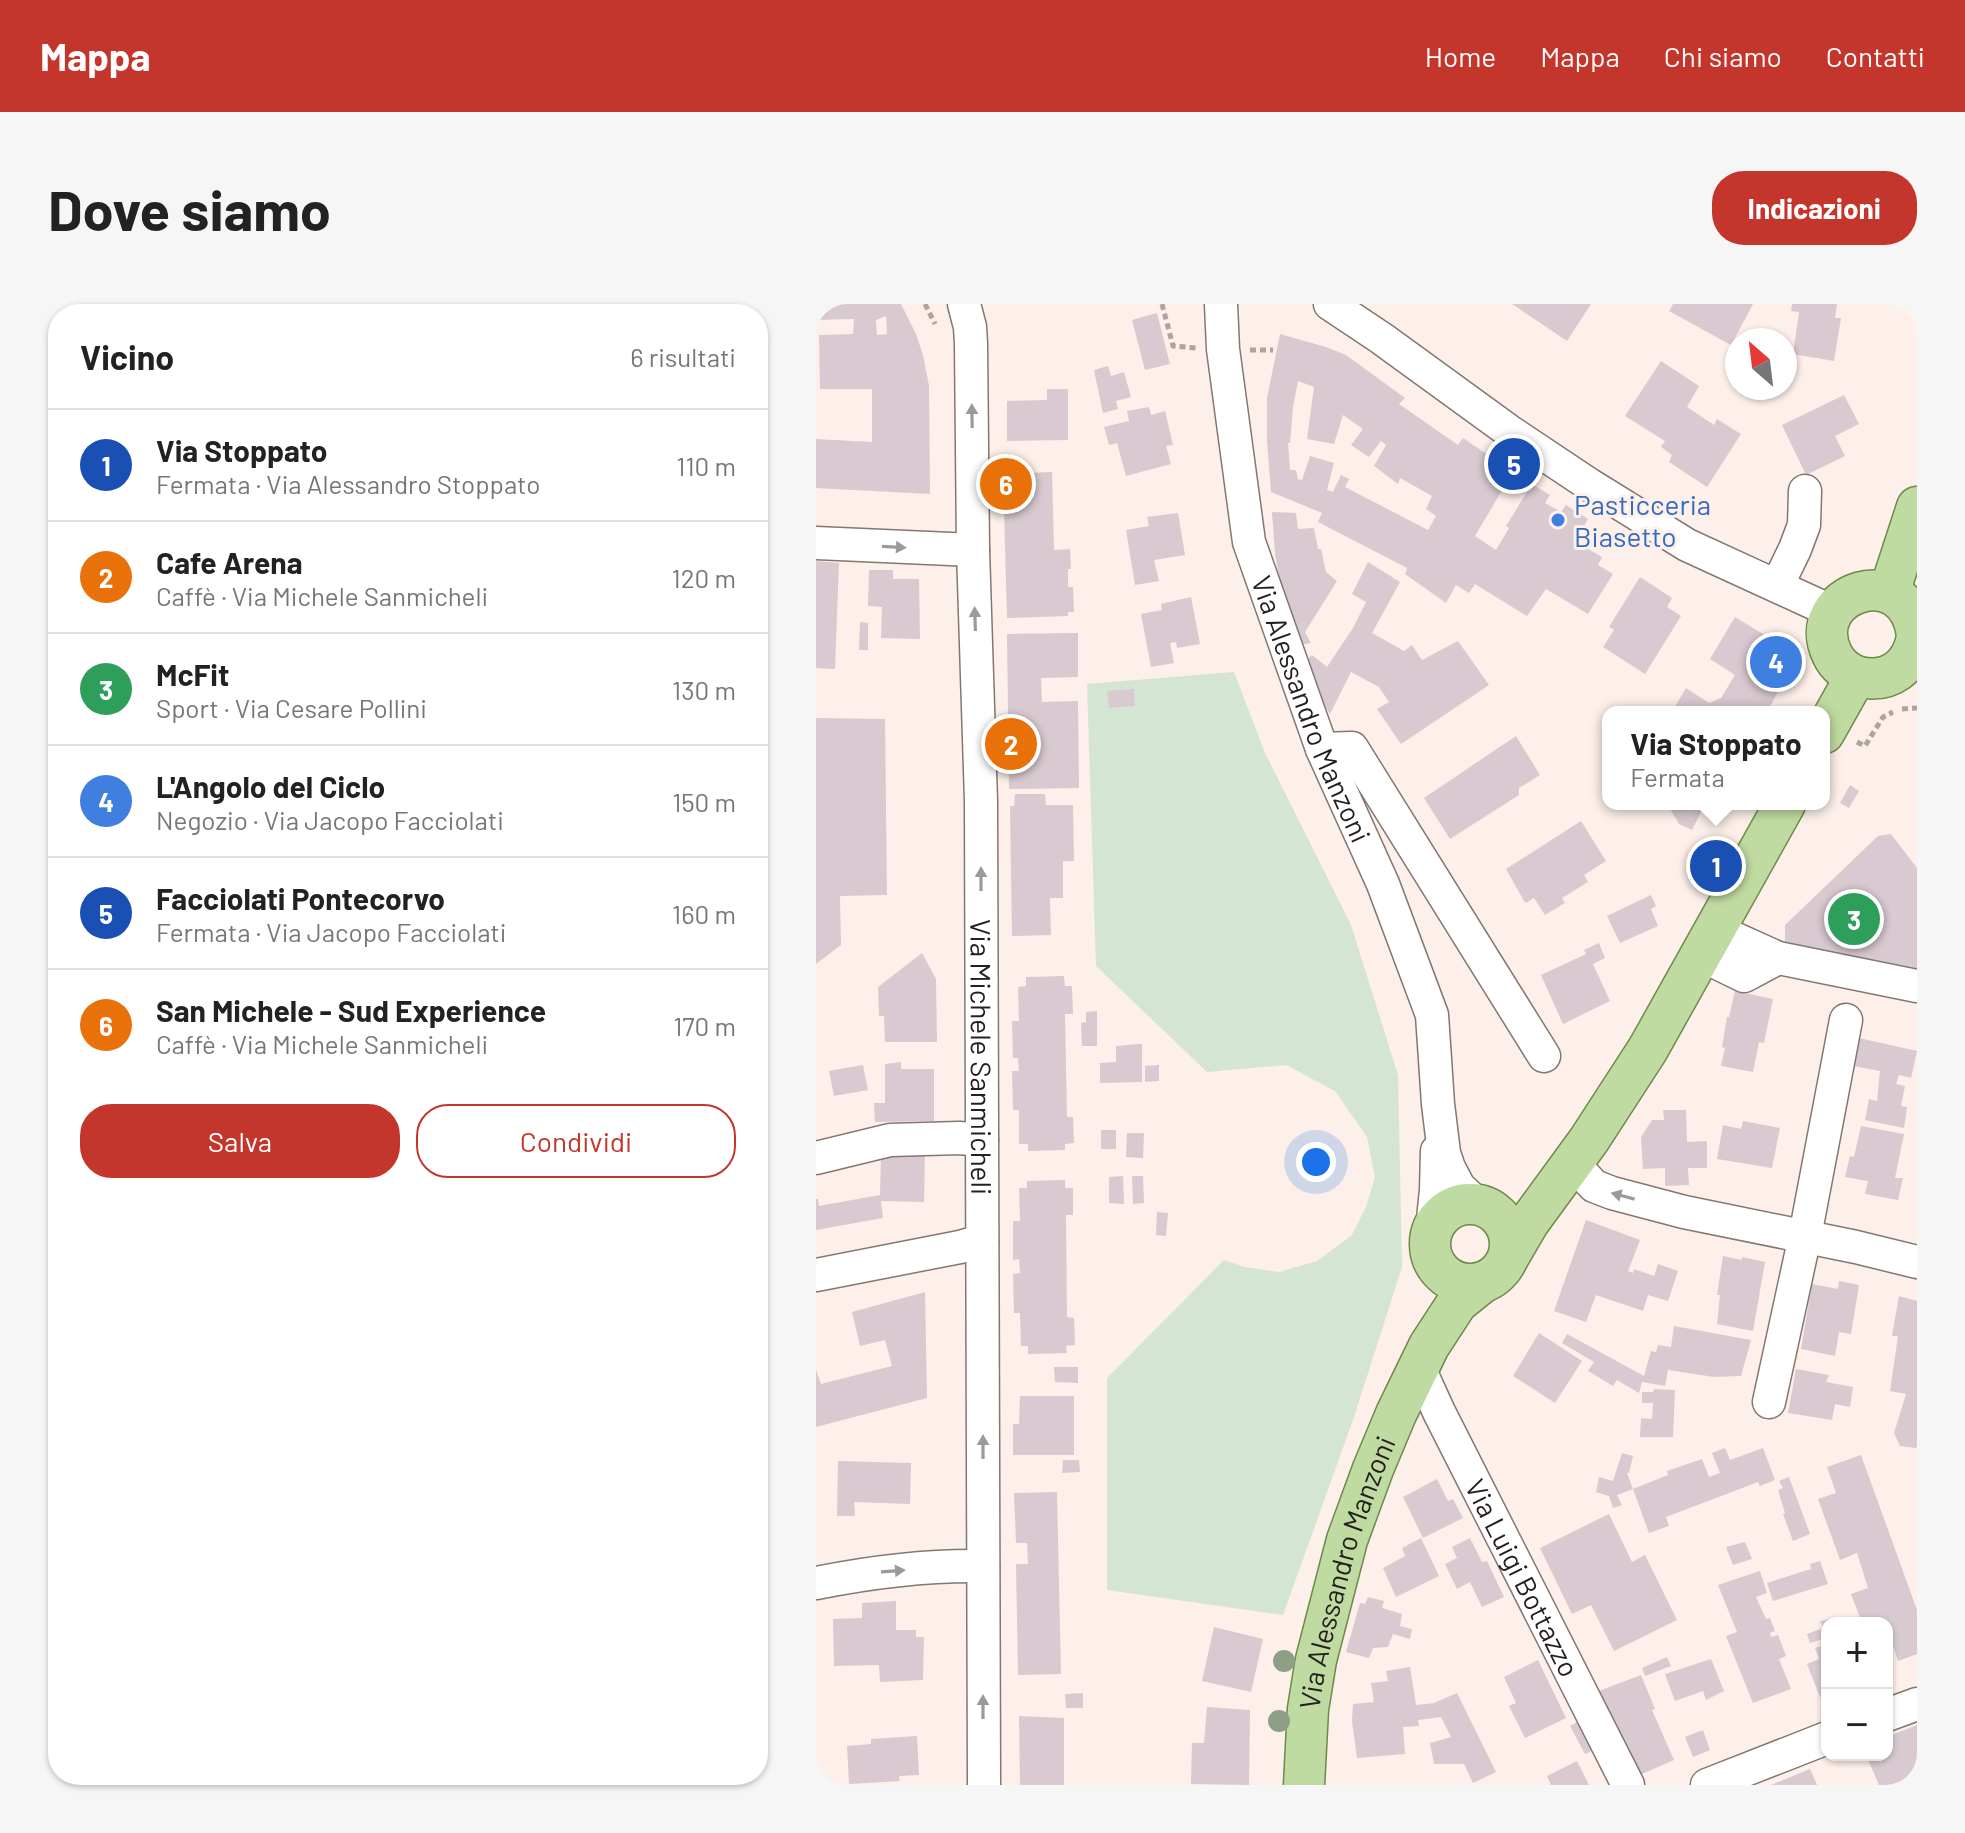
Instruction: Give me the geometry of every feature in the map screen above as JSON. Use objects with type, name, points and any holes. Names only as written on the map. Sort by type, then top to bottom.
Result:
[{"type":"main road","points":[[1889,593],[1917,507]]},
{"type":"main road","points":[[1874,589],[1889,593],[1910,610],[1915,623],[1915,650],[1893,674],[1874,679],[1856,676],[1842,668],[1833,656],[1828,642],[1828,626],[1833,612],[1844,599],[1858,592],[1874,589]]},
{"type":"main road","points":[[1830,722],[1856,676]]},
{"type":"main road","name":"Via Alessandro Manzoni","points":[[1304,1785],[1308,1709],[1316,1660],[1347,1540],[1396,1414],[1429,1346],[1457,1303],[1495,1270],[1648,1049],[1782,810]]},
{"type":"main road","points":[[1481,1205],[1498,1214],[1507,1227],[1511,1242],[1495,1270],[1464,1283],[1455,1281],[1439,1270],[1432,1241],[1447,1210],[1461,1204],[1481,1205],[1499,1208],[1518,1206],[1536,1197],[1567,1170]]},
{"type":"main road","name":"Via Alessandro Manzoni","points":[[1419,1368],[1433,1303],[1432,1241]]},
{"type":"street","name":"Via Alessandro Manzoni","points":[[1221,304],[1223,349],[1249,542],[1322,749],[1383,884],[1432,1015],[1438,1104],[1449,1168],[1459,1187],[1481,1205]]},
{"type":"street","points":[[1330,304],[1509,431],[1687,545],[1833,612]]},
{"type":"street","name":"Via Michele Sanmicheli","points":[[969,312],[981,801],[984,1785]]},
{"type":"street","points":[[1777,586],[1804,525],[1805,491]]},
{"type":"street","points":[[816,543],[973,550]]},
{"type":"street","points":[[1322,749],[1352,748],[1544,1056]]},
{"type":"street","points":[[1709,943],[1744,976],[1778,958],[1917,986]]},
{"type":"street","points":[[1769,1402],[1805,1236],[1846,1020]]},
{"type":"street","name":"Via Alessandro Manzoni","points":[[1432,1241],[1438,1104]]},
{"type":"street","points":[[816,1158],[890,1140],[982,1140]]},
{"type":"street","points":[[1567,1170],[1580,1171],[1594,1186],[1612,1193],[1684,1212],[1917,1262]]},
{"type":"street","points":[[816,1275],[982,1241]]},
{"type":"street","name":"Via Luigi Bottazzo","points":[[1419,1368],[1628,1785]]},
{"type":"street","points":[[816,1583],[872,1572],[983,1566]]},
{"type":"street","points":[[1893,1713],[1917,1704]]},
{"type":"street","points":[[1707,1785],[1821,1740]]},
{"type":"path","points":[[925,304],[939,336]]},
{"type":"path","points":[[1162,304],[1173,346]]},
{"type":"path","points":[[1865,746],[1883,717],[1898,709],[1917,708]]},
{"type":"green space","points":[[1234,672],[1265,753],[1351,925],[1398,1075],[1402,1267],[1354,1417],[1283,1615],[1107,1590],[1107,1378],[1224,1260],[1279,1272],[1317,1261],[1352,1235],[1366,1207],[1375,1177],[1367,1137],[1335,1091],[1286,1065],[1207,1072],[1096,966],[1087,684]]},
{"type":"building","points":[[816,304],[901,304],[916,334],[929,386],[930,494],[816,488],[816,439],[872,442],[872,389],[820,389],[819,335],[853,334],[854,319],[816,320]],"holes":[[[886,316],[887,334],[877,335],[876,320]]]},
{"type":"building","points":[[1512,304],[1591,304],[1567,341]]},
{"type":"building","points":[[1673,304],[1753,304],[1740,328],[1725,328],[1725,342],[1669,311]]},
{"type":"building","points":[[1792,304],[1837,304],[1835,318],[1841,318],[1834,361],[1797,355],[1799,312],[1791,311]]},
{"type":"building","points":[[1157,313],[1170,364],[1145,370],[1132,320]]},
{"type":"building","points":[[1280,334],[1346,355],[1405,398],[1399,404],[1458,445],[1463,438],[1513,472],[1475,536],[1496,550],[1509,528],[1506,526],[1532,484],[1550,495],[1545,503],[1561,512],[1566,505],[1588,519],[1575,541],[1602,557],[1598,565],[1613,574],[1588,614],[1546,589],[1527,616],[1475,584],[1469,593],[1456,585],[1446,603],[1405,574],[1407,568],[1318,522],[1322,513],[1271,492],[1267,398]],"holes":[[[1298,381],[1314,387],[1307,439],[1334,444],[1343,415],[1363,429],[1351,445],[1369,457],[1381,441],[1386,445],[1374,466],[1398,484],[1400,478],[1432,496],[1426,509],[1436,516],[1428,530],[1345,487],[1349,479],[1341,475],[1333,492],[1327,490],[1334,463],[1310,456],[1302,480],[1298,479],[1296,470],[1290,470],[1288,443]]]},
{"type":"building","points":[[1661,361],[1699,386],[1687,407],[1714,425],[1717,419],[1741,434],[1707,487],[1669,462],[1672,455],[1661,447],[1665,441],[1625,416]]},
{"type":"building","points":[[1108,366],[1111,376],[1124,372],[1131,397],[1116,401],[1118,409],[1103,413],[1094,370]]},
{"type":"building","points":[[1047,389],[1068,389],[1068,440],[1007,441],[1007,401],[1047,400]]},
{"type":"building","points":[[1844,395],[1859,424],[1835,436],[1845,456],[1806,475],[1782,425]]},
{"type":"building","points":[[1149,407],[1151,415],[1165,411],[1173,445],[1166,446],[1171,464],[1126,476],[1117,443],[1109,445],[1104,427],[1129,421],[1127,411]]},
{"type":"building","points":[[1052,472],[1054,550],[1070,549],[1068,587],[1073,587],[1074,612],[1068,612],[1068,616],[1007,618],[1003,474]]},
{"type":"building","points":[[1272,512],[1296,513],[1298,529],[1314,528],[1326,572],[1337,581],[1305,632],[1311,643],[1294,646],[1275,553]]},
{"type":"building","points":[[1178,513],[1185,555],[1154,560],[1159,581],[1135,585],[1126,530],[1149,526],[1147,517]]},
{"type":"building","points":[[816,561],[839,563],[835,669],[816,668]]},
{"type":"building","points":[[1368,562],[1400,582],[1372,633],[1404,651],[1412,645],[1422,660],[1458,641],[1489,685],[1401,744],[1377,709],[1389,702],[1379,687],[1351,672],[1330,714],[1302,664],[1312,655],[1327,667],[1353,628],[1366,602],[1352,594]]},
{"type":"building","points":[[869,570],[893,570],[893,579],[919,579],[920,639],[881,638],[882,607],[868,606]]},
{"type":"building","points":[[1640,577],[1672,598],[1667,607],[1681,616],[1645,674],[1603,647],[1614,630],[1609,627]]},
{"type":"building","points":[[1191,597],[1200,644],[1177,648],[1176,642],[1170,643],[1174,663],[1151,667],[1141,614],[1162,610],[1161,604]]},
{"type":"building","points":[[1735,617],[1798,655],[1770,706],[1675,706],[1686,688],[1709,703],[1721,698],[1735,675],[1710,659]]},
{"type":"building","points":[[860,622],[868,623],[868,650],[859,650]]},
{"type":"building","points":[[1078,633],[1078,677],[1041,678],[1042,702],[1078,701],[1079,788],[1009,789],[1007,634]]},
{"type":"building","points":[[1134,689],[1135,706],[1109,708],[1107,691]]},
{"type":"building","points":[[816,718],[885,719],[887,895],[840,896],[841,945],[816,964]]},
{"type":"building","points":[[1516,736],[1540,775],[1519,788],[1519,795],[1450,839],[1424,798]]},
{"type":"building","points":[[1850,785],[1859,791],[1849,808],[1840,803]]},
{"type":"building","points":[[1015,794],[1045,794],[1046,805],[1073,805],[1074,861],[1063,861],[1063,898],[1050,898],[1051,935],[1012,936],[1010,806],[1014,806]]},
{"type":"building","points":[[1671,810],[1702,810],[1692,830],[1679,824]]},
{"type":"building","points":[[1581,821],[1606,861],[1584,875],[1588,882],[1562,898],[1565,903],[1545,915],[1534,898],[1526,903],[1524,901],[1506,869]]},
{"type":"building","points":[[1891,834],[1917,868],[1917,998],[1785,950],[1785,925],[1878,836]]},
{"type":"building","points":[[1651,895],[1656,906],[1651,909],[1658,926],[1620,943],[1607,916]]},
{"type":"building","points":[[1599,943],[1605,958],[1593,964],[1610,1001],[1563,1024],[1541,975],[1586,954],[1584,950]]},
{"type":"building","points":[[922,953],[936,979],[937,1042],[885,1042],[884,1016],[879,1016],[878,987]]},
{"type":"building","points":[[1064,976],[1065,986],[1072,986],[1073,1014],[1065,1014],[1067,1117],[1073,1117],[1074,1143],[1065,1144],[1065,1150],[1028,1151],[1028,1144],[1019,1144],[1019,1110],[1013,1110],[1012,1071],[1019,1071],[1018,1058],[1013,1058],[1012,1021],[1019,1021],[1018,987],[1026,986],[1026,977]]},
{"type":"building","points":[[1735,991],[1773,999],[1764,1043],[1759,1042],[1753,1072],[1721,1066],[1727,1017]]},
{"type":"building","points":[[1097,1011],[1097,1046],[1082,1046],[1081,1023],[1086,1022],[1086,1012]]},
{"type":"building","points":[[1859,1038],[1917,1051],[1911,1078],[1899,1075],[1896,1084],[1905,1086],[1901,1106],[1907,1107],[1904,1128],[1865,1120],[1869,1099],[1877,1101],[1880,1071],[1853,1066]]},
{"type":"building","points":[[1142,1044],[1142,1082],[1100,1083],[1100,1063],[1116,1062],[1116,1046]]},
{"type":"building","points":[[901,1062],[901,1069],[934,1069],[934,1121],[875,1122],[874,1103],[885,1103],[885,1064]]},
{"type":"building","points":[[863,1065],[868,1090],[834,1096],[829,1071]]},
{"type":"building","points":[[1159,1065],[1159,1081],[1145,1082],[1145,1066]]},
{"type":"building","points":[[1663,1110],[1686,1110],[1687,1142],[1707,1141],[1707,1168],[1688,1168],[1689,1185],[1665,1186],[1665,1168],[1643,1169],[1641,1137],[1652,1120],[1664,1120]]},
{"type":"building","points":[[1743,1121],[1780,1128],[1772,1168],[1717,1159],[1723,1125],[1741,1129]]},
{"type":"building","points":[[1861,1126],[1904,1134],[1895,1178],[1903,1178],[1898,1200],[1865,1194],[1868,1181],[1845,1177],[1850,1156],[1854,1157]]},
{"type":"building","points":[[1101,1130],[1116,1130],[1116,1149],[1101,1149]]},
{"type":"building","points":[[1127,1133],[1144,1133],[1143,1158],[1126,1157]]},
{"type":"building","points":[[881,1151],[925,1152],[924,1202],[881,1201],[883,1218],[816,1230],[816,1199],[819,1206],[880,1195]]},
{"type":"building","points":[[1123,1176],[1124,1204],[1109,1203],[1109,1177]]},
{"type":"building","points":[[1132,1176],[1143,1176],[1144,1203],[1133,1204]]},
{"type":"building","points":[[1065,1180],[1065,1188],[1073,1188],[1073,1215],[1066,1215],[1067,1317],[1074,1318],[1075,1345],[1066,1346],[1067,1353],[1028,1354],[1028,1346],[1021,1346],[1020,1313],[1014,1313],[1013,1274],[1020,1273],[1019,1259],[1013,1260],[1013,1221],[1020,1221],[1019,1188],[1027,1188],[1027,1181]]},
{"type":"building","points":[[1157,1212],[1168,1213],[1166,1236],[1156,1235]]},
{"type":"building","points":[[1586,1220],[1640,1240],[1628,1271],[1633,1273],[1634,1269],[1654,1276],[1658,1264],[1678,1271],[1668,1301],[1648,1295],[1643,1311],[1596,1295],[1586,1322],[1554,1311]]},
{"type":"building","points":[[1723,1256],[1765,1262],[1753,1331],[1717,1324],[1720,1295],[1717,1295]]},
{"type":"building","points":[[1839,1281],[1859,1285],[1851,1334],[1839,1332],[1835,1356],[1801,1349],[1812,1284],[1838,1289]]},
{"type":"building","points":[[925,1292],[927,1398],[816,1427],[816,1370],[821,1384],[892,1366],[885,1340],[860,1346],[852,1312]]},
{"type":"building","points":[[1899,1296],[1917,1301],[1915,1448],[1900,1446],[1894,1433],[1906,1394],[1890,1391],[1898,1336],[1892,1336]]},
{"type":"building","points":[[1674,1326],[1751,1340],[1741,1376],[1714,1377],[1668,1370],[1665,1386],[1642,1382],[1639,1393],[1617,1380],[1613,1386],[1588,1371],[1594,1362],[1562,1343],[1567,1334],[1644,1376],[1651,1351],[1656,1352],[1658,1345],[1671,1347]]},
{"type":"building","points":[[1539,1333],[1582,1361],[1555,1403],[1513,1376]]},
{"type":"building","points":[[1054,1367],[1078,1367],[1078,1383],[1055,1382]]},
{"type":"building","points":[[1796,1369],[1829,1375],[1826,1382],[1853,1387],[1850,1407],[1835,1404],[1832,1420],[1788,1413]]},
{"type":"building","points":[[1654,1389],[1675,1390],[1673,1437],[1640,1437],[1641,1418],[1652,1419],[1653,1403],[1642,1403],[1642,1392],[1653,1392]]},
{"type":"building","points":[[1020,1396],[1074,1396],[1074,1455],[1013,1455],[1013,1424],[1019,1424]]},
{"type":"building","points":[[1725,1448],[1730,1460],[1763,1448],[1775,1480],[1760,1486],[1758,1482],[1666,1517],[1669,1526],[1649,1533],[1633,1489],[1668,1475],[1667,1471],[1702,1459],[1709,1477],[1720,1473],[1712,1453]]},
{"type":"building","points":[[1622,1453],[1633,1456],[1627,1473],[1633,1489],[1617,1495],[1622,1505],[1613,1508],[1609,1496],[1596,1492],[1599,1477],[1613,1481]]},
{"type":"building","points":[[1861,1455],[1917,1610],[1917,1654],[1898,1661],[1893,1646],[1893,1617],[1860,1617],[1851,1594],[1868,1588],[1857,1553],[1840,1560],[1818,1499],[1836,1493],[1827,1467]]},
{"type":"building","points":[[1063,1460],[1079,1460],[1080,1472],[1062,1473]]},
{"type":"building","points":[[838,1461],[911,1463],[910,1504],[854,1502],[855,1516],[837,1516]]},
{"type":"building","points":[[1789,1477],[1810,1534],[1793,1541],[1778,1490],[1783,1488],[1779,1481]]},
{"type":"building","points":[[1437,1479],[1448,1501],[1453,1499],[1463,1518],[1423,1538],[1403,1497]]},
{"type":"building","points":[[1057,1492],[1061,1674],[1018,1675],[1016,1564],[1028,1564],[1027,1543],[1016,1543],[1014,1493]]},
{"type":"building","points":[[1609,1514],[1632,1562],[1645,1555],[1677,1620],[1614,1651],[1591,1605],[1572,1614],[1540,1548]]},
{"type":"building","points":[[1421,1538],[1439,1576],[1396,1597],[1383,1568],[1405,1556],[1402,1548]]},
{"type":"building","points":[[1470,1538],[1482,1562],[1487,1561],[1504,1597],[1482,1607],[1470,1582],[1457,1589],[1445,1564],[1457,1558],[1452,1547]]},
{"type":"building","points":[[1745,1542],[1752,1559],[1733,1565],[1726,1547]]},
{"type":"building","points":[[1820,1561],[1828,1584],[1773,1601],[1767,1583],[1811,1569],[1810,1564]]},
{"type":"building","points":[[1760,1571],[1767,1593],[1756,1597],[1775,1631],[1770,1633],[1771,1637],[1778,1635],[1786,1656],[1779,1659],[1791,1689],[1753,1703],[1726,1636],[1737,1632],[1718,1585]]},
{"type":"building","points":[[1368,1597],[1384,1601],[1382,1608],[1402,1614],[1400,1626],[1412,1629],[1410,1639],[1393,1634],[1388,1647],[1373,1648],[1369,1658],[1346,1652],[1360,1603],[1365,1604]]},
{"type":"building","points":[[896,1601],[896,1630],[916,1630],[916,1637],[924,1637],[923,1680],[880,1682],[879,1665],[834,1666],[833,1619],[862,1618],[862,1603]]},
{"type":"building","points":[[1214,1627],[1263,1639],[1251,1692],[1202,1681]]},
{"type":"building","points":[[1821,1629],[1821,1640],[1810,1643],[1807,1634]]},
{"type":"building","points":[[1821,1646],[1820,1697],[1807,1664],[1819,1659],[1815,1648]]},
{"type":"building","points":[[1667,1657],[1671,1666],[1645,1676],[1642,1668]]},
{"type":"building","points":[[1711,1659],[1724,1691],[1706,1700],[1703,1691],[1675,1701],[1665,1674]]},
{"type":"building","points":[[1538,1660],[1566,1718],[1525,1738],[1509,1706],[1516,1703],[1504,1677]]},
{"type":"building","points":[[1410,1667],[1416,1705],[1434,1703],[1457,1693],[1496,1772],[1473,1783],[1464,1764],[1434,1764],[1430,1743],[1451,1737],[1441,1717],[1418,1720],[1419,1726],[1403,1727],[1405,1754],[1357,1758],[1353,1704],[1374,1702],[1371,1683],[1388,1681],[1386,1671]]},
{"type":"building","points":[[1641,1675],[1655,1709],[1652,1710],[1674,1760],[1635,1777],[1596,1692]]},
{"type":"building","points":[[1083,1693],[1083,1708],[1066,1708],[1065,1694]]},
{"type":"building","points":[[1207,1707],[1250,1710],[1249,1785],[1191,1784],[1192,1743],[1204,1743]]},
{"type":"building","points":[[1019,1716],[1064,1718],[1064,1785],[1020,1785]]},
{"type":"building","points":[[1580,1721],[1594,1750],[1585,1754],[1570,1726]]},
{"type":"building","points":[[1917,1725],[1917,1785],[1879,1785],[1869,1761],[1893,1761],[1893,1735]]},
{"type":"building","points":[[1703,1730],[1710,1750],[1693,1757],[1685,1737]]},
{"type":"building","points":[[917,1736],[919,1775],[899,1776],[900,1781],[849,1784],[847,1746],[871,1744],[871,1739]]},
{"type":"building","points":[[1577,1761],[1589,1785],[1551,1785],[1547,1776]]},
{"type":"building","points":[[1810,1769],[1817,1785],[1771,1785]]},
{"type":"place","name":"Facciolati Pontecorvo","points":[[1514,464]]},
{"type":"place","name":"San Michele - Sud Experience","points":[[1006,484]]},
{"type":"place","name":"Pasticceria Biasetto","points":[[1558,520]]},
{"type":"place","name":"L'Angolo del Ciclo","points":[[1776,662]]},
{"type":"place","name":"Cafe Arena","points":[[1011,744]]},
{"type":"place","name":"Via Stoppato","points":[[1716,866]]},
{"type":"place","name":"McFit","points":[[1854,919]]}]
